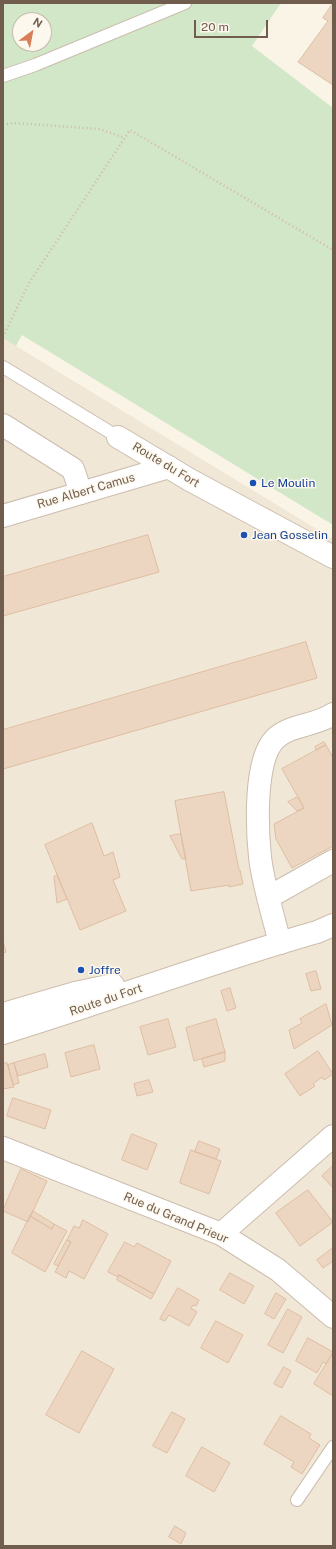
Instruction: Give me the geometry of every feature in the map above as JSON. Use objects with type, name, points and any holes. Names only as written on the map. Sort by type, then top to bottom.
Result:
[{"type":"street","points":[[3,425],[73,469],[81,493]]},
{"type":"street","name":"Route du Fort","points":[[118,436],[169,467],[333,557]]},
{"type":"street","name":"Rue Albert Camus","points":[[3,516],[169,467]]},
{"type":"street","points":[[280,943],[260,858],[259,784],[263,757],[272,742],[284,732],[314,723],[333,714]]},
{"type":"street","points":[[269,897],[333,861]]},
{"type":"street","name":"Route du Fort","points":[[3,1033],[79,1010],[208,965],[317,932],[333,925]]},
{"type":"street","name":"Route du Fort","points":[[3,1014],[75,994],[208,965]]},
{"type":"street","points":[[221,1234],[333,1136]]},
{"type":"street","name":"Rue du Grand Prieur","points":[[3,1148],[221,1234],[278,1270],[333,1317]]},
{"type":"lane","points":[[3,76],[35,65],[185,3]]},
{"type":"lane","name":"Route du Fort","points":[[3,367],[118,436]]},
{"type":"lane","points":[[297,1500],[333,1448]]},
{"type":"path","points":[[3,125],[21,123],[99,129],[125,138]]},
{"type":"path","points":[[3,337],[29,284],[130,130],[333,250]]},
{"type":"shaded area","points":[[3,338],[333,539],[333,1546],[3,1546]]},
{"type":"green space","points":[[3,3],[281,3],[252,46],[333,108],[333,525],[22,335],[16,346],[3,338]]},
{"type":"building","points":[[333,3],[333,85],[298,62],[328,21],[323,18]]},
{"type":"building","points":[[148,535],[159,572],[3,616],[3,577]]},
{"type":"building","points":[[306,642],[317,678],[3,769],[3,730]]},
{"type":"building","points":[[324,742],[326,745],[316,750],[315,747]]},
{"type":"building","points":[[326,745],[333,758],[333,846],[292,868],[276,839],[274,824],[304,808],[282,769]]},
{"type":"building","points":[[224,792],[243,884],[191,891],[175,801]]},
{"type":"building","points":[[298,797],[304,808],[297,811],[288,802]]},
{"type":"building","points":[[92,823],[104,856],[113,852],[120,877],[113,880],[126,911],[80,930],[45,845]]},
{"type":"building","points":[[181,834],[186,859],[182,859],[170,836]]},
{"type":"building","points":[[57,875],[67,899],[57,903],[54,877]]},
{"type":"building","points":[[3,941],[6,952],[3,953]]},
{"type":"building","points":[[316,971],[321,989],[311,991],[306,974]]},
{"type":"building","points":[[230,988],[236,1008],[227,1011],[221,991]]},
{"type":"building","points":[[326,1004],[332,1025],[294,1049],[289,1030],[302,1023],[300,1019]]},
{"type":"building","points":[[168,1019],[176,1047],[148,1055],[140,1027]]},
{"type":"building","points":[[216,1019],[225,1052],[194,1061],[186,1028]]},
{"type":"building","points":[[94,1045],[100,1069],[71,1077],[65,1053]]},
{"type":"building","points":[[318,1051],[333,1074],[324,1080],[322,1077],[313,1084],[315,1086],[300,1096],[285,1074]]},
{"type":"building","points":[[225,1052],[225,1061],[204,1067],[202,1059]]},
{"type":"building","points":[[45,1054],[48,1067],[18,1076],[14,1063]]},
{"type":"building","points":[[7,1063],[14,1087],[3,1089],[3,1064]]},
{"type":"building","points":[[14,1063],[19,1083],[13,1085],[8,1065]]},
{"type":"building","points":[[149,1080],[153,1092],[137,1096],[134,1084]]},
{"type":"building","points":[[13,1098],[51,1110],[45,1129],[7,1116]]},
{"type":"building","points":[[132,1134],[157,1144],[147,1170],[122,1160]]},
{"type":"building","points":[[199,1141],[220,1149],[216,1159],[195,1152]]},
{"type":"building","points":[[191,1150],[221,1161],[209,1194],[180,1183]]},
{"type":"building","points":[[333,1166],[333,1188],[322,1176]]},
{"type":"building","points":[[21,1169],[47,1181],[28,1222],[3,1211]]},
{"type":"building","points":[[308,1190],[333,1222],[300,1246],[276,1213]]},
{"type":"building","points":[[33,1211],[54,1224],[52,1229],[30,1216]]},
{"type":"building","points":[[30,1216],[52,1229],[54,1224],[67,1231],[45,1272],[12,1253]]},
{"type":"building","points":[[83,1220],[108,1234],[84,1279],[69,1271],[66,1278],[55,1272],[71,1242],[67,1240],[74,1226],[79,1228]]},
{"type":"building","points":[[67,1240],[71,1242],[58,1266],[54,1264]]},
{"type":"building","points":[[125,1242],[134,1247],[137,1243],[171,1261],[154,1294],[119,1275],[118,1277],[108,1272]]},
{"type":"building","points":[[333,1248],[333,1261],[323,1268],[317,1260]]},
{"type":"building","points":[[230,1273],[254,1286],[244,1304],[220,1290]]},
{"type":"building","points":[[119,1275],[154,1294],[151,1299],[117,1280]]},
{"type":"building","points":[[178,1288],[199,1300],[196,1306],[193,1305],[191,1308],[197,1312],[189,1326],[169,1315],[165,1321],[160,1319]]},
{"type":"building","points":[[276,1293],[286,1299],[274,1319],[265,1314]]},
{"type":"building","points":[[288,1309],[302,1317],[283,1353],[268,1345]]},
{"type":"building","points":[[216,1321],[243,1335],[228,1363],[201,1348]]},
{"type":"building","points":[[308,1338],[333,1352],[326,1364],[323,1362],[317,1373],[296,1361]]},
{"type":"building","points":[[82,1351],[114,1369],[79,1433],[46,1415]]},
{"type":"building","points":[[333,1353],[333,1396],[314,1384]]},
{"type":"building","points":[[284,1367],[291,1371],[282,1388],[274,1384]]},
{"type":"building","points":[[172,1412],[185,1419],[167,1453],[153,1446]]},
{"type":"building","points":[[281,1416],[311,1434],[309,1438],[320,1445],[302,1474],[291,1467],[294,1462],[264,1444]]},
{"type":"building","points":[[202,1447],[230,1463],[214,1492],[186,1476]]},
{"type":"building","points":[[175,1526],[186,1533],[181,1544],[169,1537]]},
{"type":"place","name":"Le Moulin","points":[[253,483]]},
{"type":"place","name":"Jean Gosselin","points":[[244,535]]},
{"type":"place","name":"Joffre","points":[[81,970]]}]
